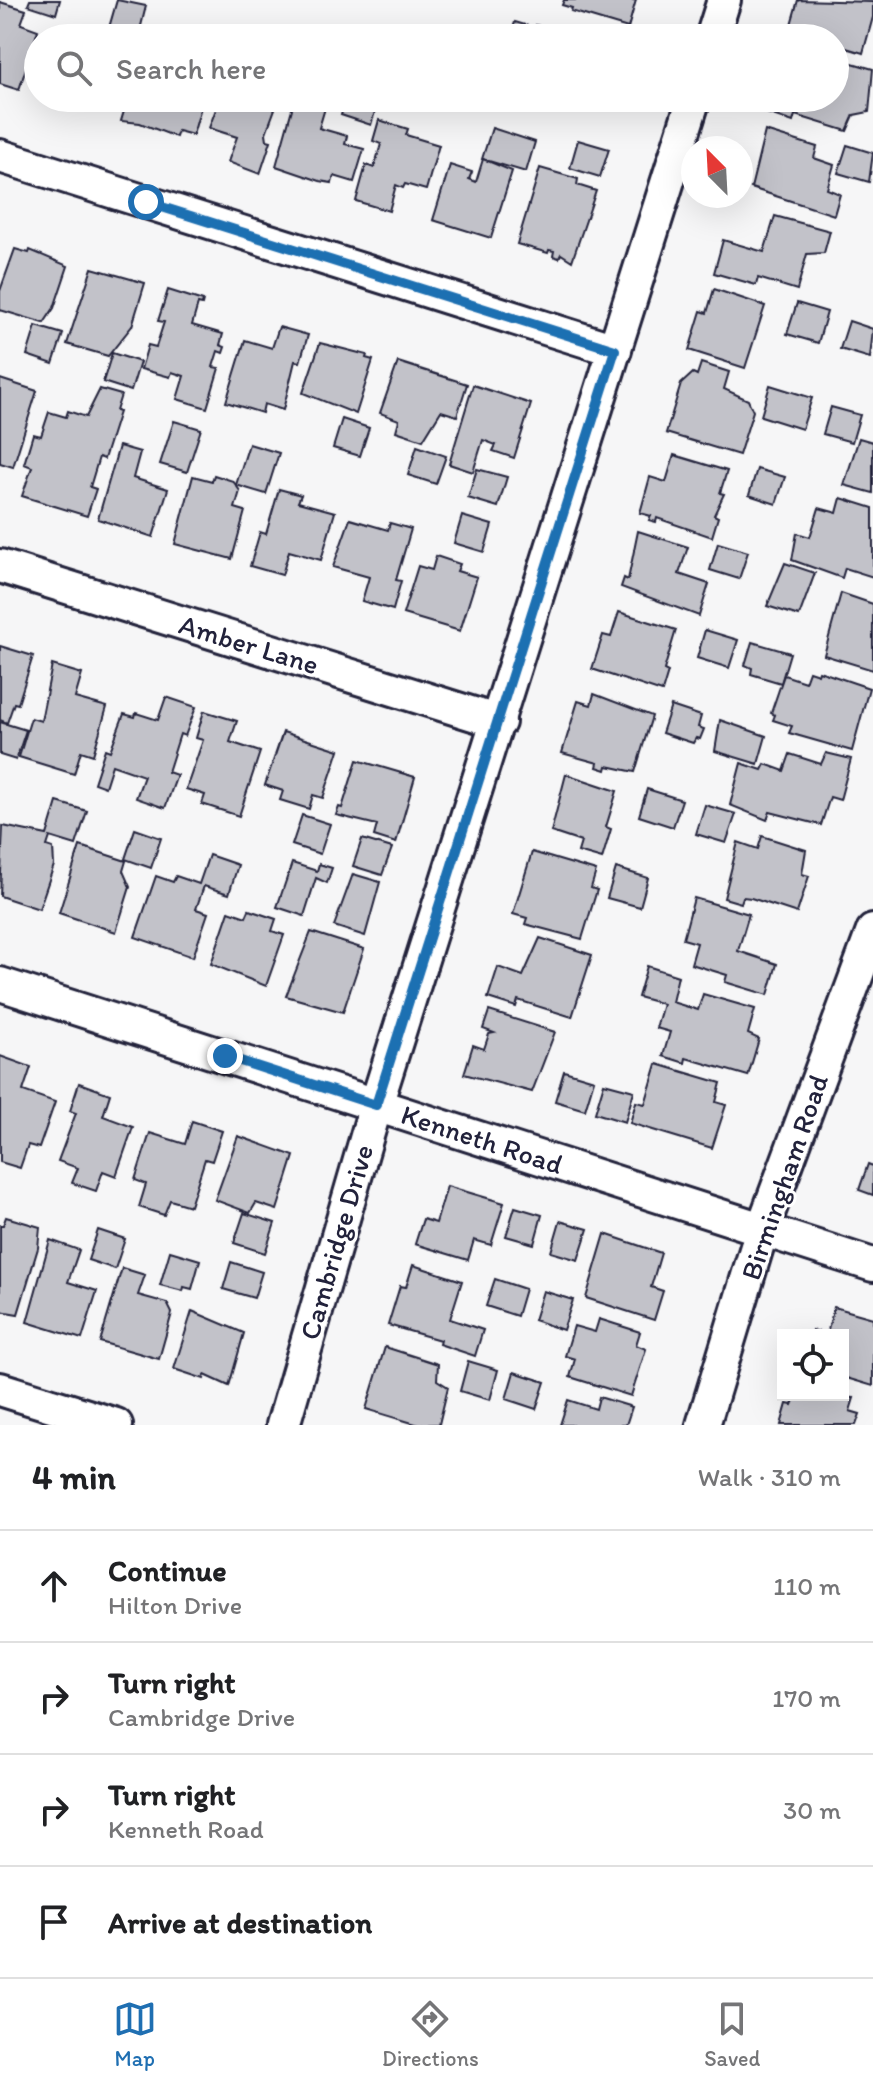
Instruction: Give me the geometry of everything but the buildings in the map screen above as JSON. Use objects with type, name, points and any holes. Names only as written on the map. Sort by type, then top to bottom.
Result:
[{"type":"street","points":[[716,24],[724,0]]},
{"type":"street","name":"Cambridge Drive","points":[[283,1425],[376,1105],[690,112]]},
{"type":"street","points":[[0,156],[615,350]]},
{"type":"street","name":"Amber Lane","points":[[0,566],[499,722]]},
{"type":"street","name":"Birmingham Road","points":[[703,1425],[762,1230],[873,931]]},
{"type":"street","name":"Kenneth Road","points":[[0,984],[873,1265]]},
{"type":"street","points":[[0,1389],[116,1425]]},
{"type":"route","points":[[146,202],[615,350],[376,1105],[225,1056]]}]
